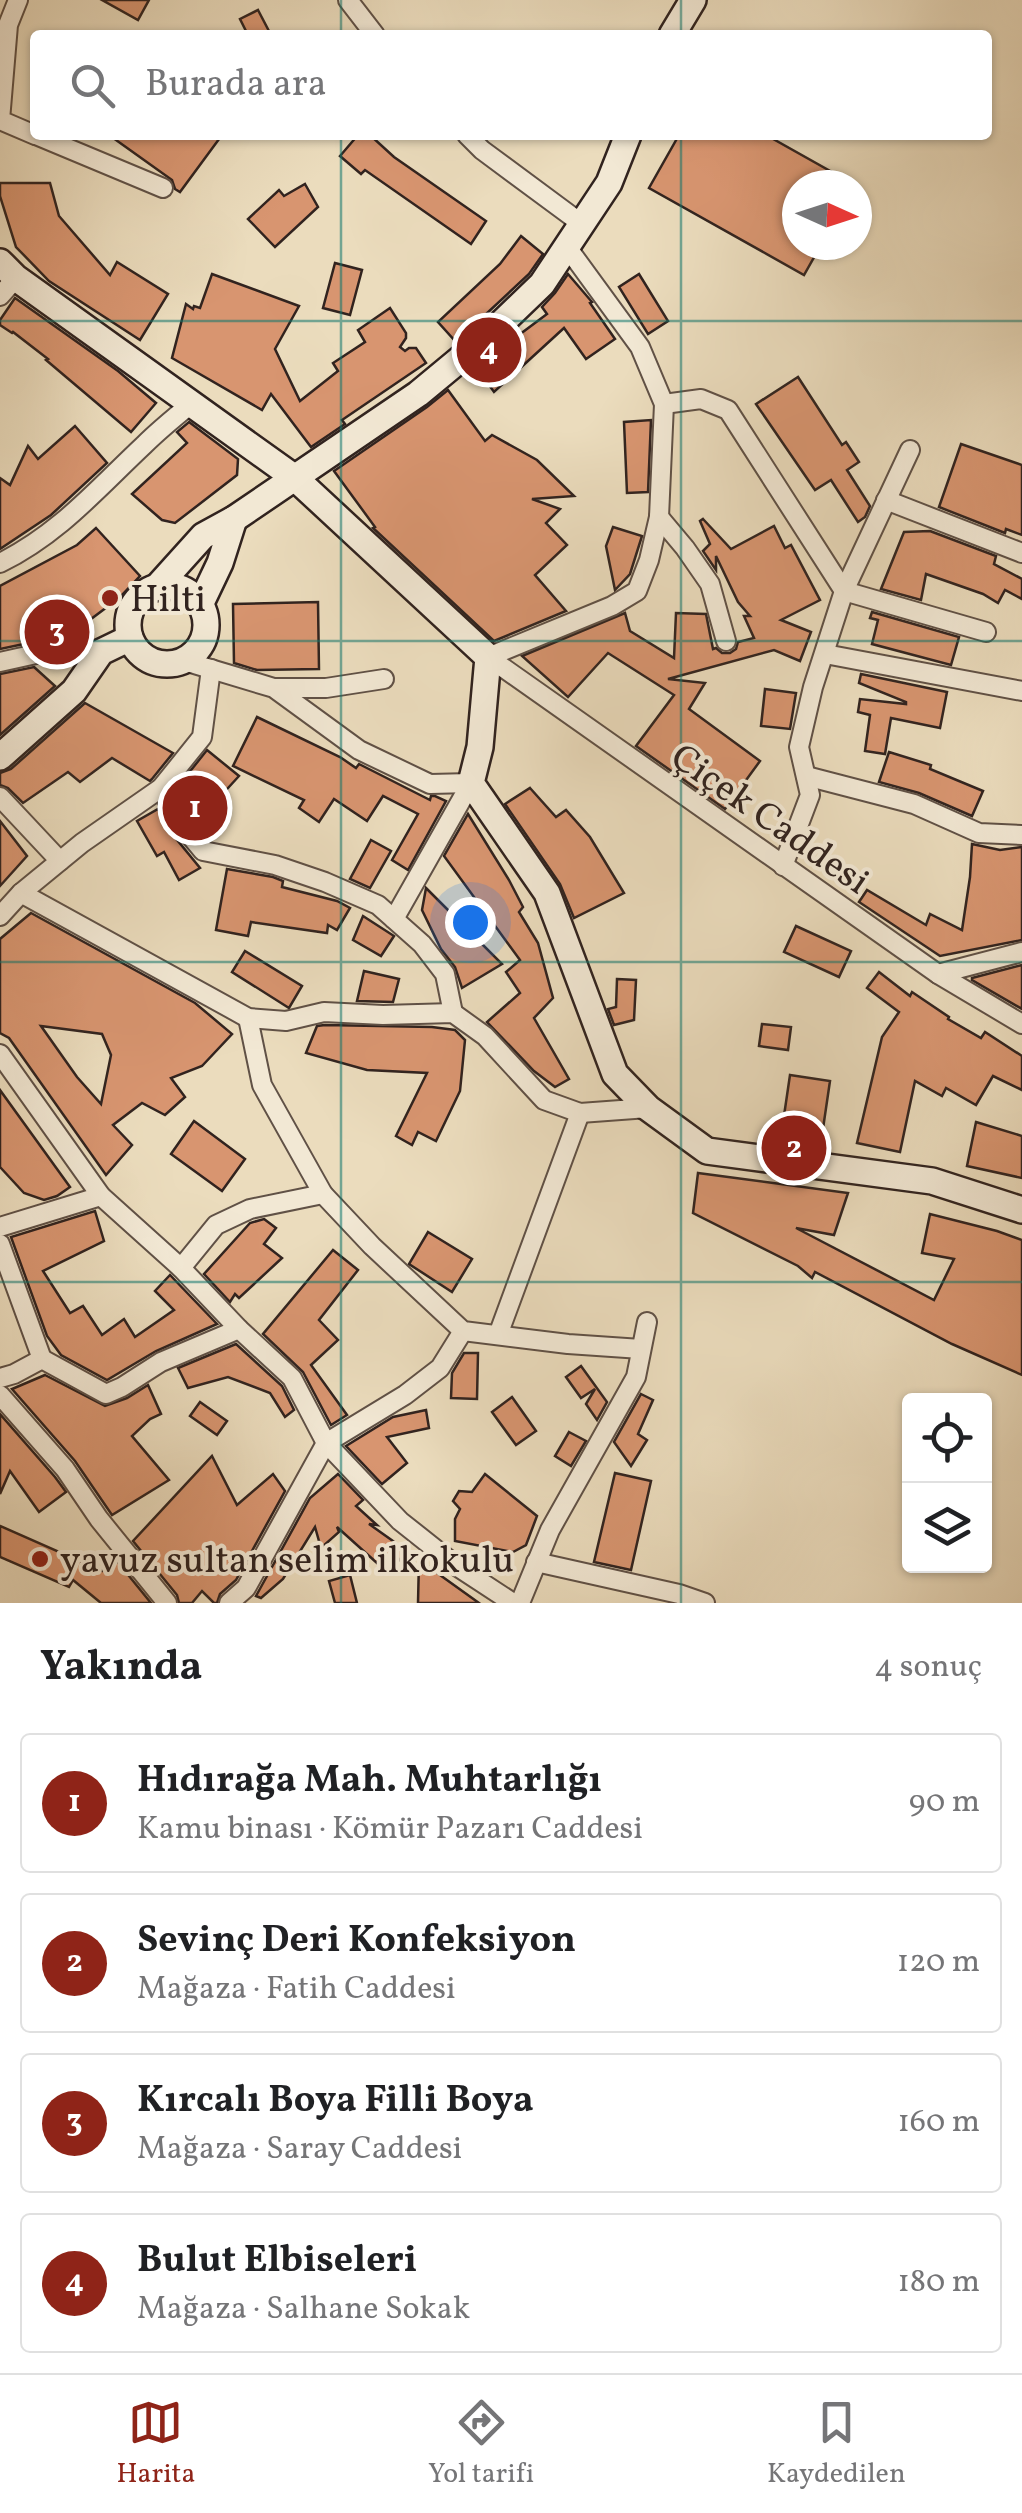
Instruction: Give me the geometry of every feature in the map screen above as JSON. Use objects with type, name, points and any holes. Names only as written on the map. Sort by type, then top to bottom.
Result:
[{"type":"main road","points":[[675,30],[693,0]]},
{"type":"main road","points":[[157,588],[202,536],[234,519],[418,394],[488,336],[542,284],[609,182],[626,140]]},
{"type":"main road","points":[[5,278],[296,478],[488,657],[480,746],[471,783],[547,893],[615,1074],[648,1108],[707,1151],[932,1181],[1022,1210]]},
{"type":"main road","points":[[200,605],[220,563],[234,519]]},
{"type":"main road","points":[[169,586],[182,589],[200,605],[206,630],[195,653],[171,664],[158,664],[136,649],[130,638],[130,612],[145,592],[169,586]]},
{"type":"main road","points":[[0,757],[74,690],[100,652],[130,638]]},
{"type":"street","points":[[18,0],[8,25],[0,120],[30,132]]},
{"type":"street","points":[[348,0],[371,30]]},
{"type":"street","points":[[48,140],[163,188]]},
{"type":"street","points":[[473,140],[582,224]]},
{"type":"street","points":[[488,657],[612,606],[637,591],[659,517],[664,404],[640,348],[567,246]]},
{"type":"street","points":[[664,404],[700,399],[728,410],[844,592],[986,632]]},
{"type":"street","points":[[0,564],[30,548],[56,527],[191,404]]},
{"type":"street","points":[[783,866],[810,794],[799,748],[813,688],[844,592],[910,450]]},
{"type":"street","points":[[886,500],[1022,553]]},
{"type":"street","points":[[659,517],[710,584],[726,641]]},
{"type":"street","points":[[0,662],[72,646],[100,652]]},
{"type":"street","points":[[825,654],[1022,691]]},
{"type":"street","name":"Çiçek Caddesi","points":[[488,657],[938,974],[1022,1024]]},
{"type":"street","points":[[184,660],[274,688],[326,688],[384,679]]},
{"type":"street","points":[[0,916],[82,843],[162,788],[202,737],[211,669]]},
{"type":"street","points":[[274,688],[358,750],[430,784],[471,783]]},
{"type":"street","points":[[806,776],[914,804],[979,834],[1022,834]]},
{"type":"street","points":[[394,918],[471,783]]},
{"type":"street","points":[[162,788],[179,822],[204,851],[275,865],[378,905],[422,944],[444,974],[453,1013]]},
{"type":"street","points":[[0,797],[60,861]]},
{"type":"street","points":[[21,894],[248,1018],[286,1021],[324,1012],[453,1013],[485,1036],[544,1100],[580,1114],[648,1108]]},
{"type":"street","points":[[938,974],[1022,952]]},
{"type":"street","points":[[248,1018],[262,1085],[323,1194],[463,1331],[568,1344],[642,1348]]},
{"type":"street","points":[[0,1054],[101,1196],[181,1268],[292,1378],[326,1443],[400,1521],[458,1567],[516,1603],[550,1530],[636,1377],[647,1322]]},
{"type":"street","points":[[498,1335],[580,1114]]},
{"type":"street","points":[[181,1268],[216,1225],[250,1209],[323,1194]]},
{"type":"street","points":[[0,1227],[101,1196]]},
{"type":"street","points":[[0,1244],[42,1359],[106,1394],[161,1362],[239,1329]]},
{"type":"street","points":[[229,1603],[246,1588],[326,1443],[405,1395],[440,1368],[463,1331]]},
{"type":"street","points":[[0,1378],[42,1359]]},
{"type":"street","points":[[0,1395],[65,1469],[99,1519],[167,1603]]},
{"type":"street","points":[[536,1562],[705,1603]]},
{"type":"building","points":[[102,0],[149,0],[138,20]]},
{"type":"building","points":[[258,10],[268,30],[246,30],[240,19]]},
{"type":"building","points":[[116,140],[218,140],[180,192],[172,180]]},
{"type":"building","points":[[354,140],[375,140],[486,221],[471,244],[365,170],[361,174],[340,156]]},
{"type":"building","points":[[676,140],[775,140],[828,170],[782,170],[782,260],[812,260],[804,275],[649,188]]},
{"type":"building","points":[[0,183],[50,183],[59,216],[110,275],[117,262],[168,294],[140,340],[49,281],[16,247],[0,196]]},
{"type":"building","points":[[305,184],[318,207],[275,247],[248,219],[279,190],[284,196]]},
{"type":"building","points":[[521,236],[543,254],[529,274],[456,342],[438,322],[500,264]]},
{"type":"building","points":[[335,263],[362,270],[350,315],[323,308]]},
{"type":"building","points":[[212,274],[299,306],[275,349],[300,401],[338,371],[333,363],[365,342],[358,330],[390,308],[406,333],[400,347],[405,351],[416,348],[426,363],[342,420],[345,424],[311,447],[271,394],[262,410],[172,358],[186,304],[200,308]]},
{"type":"building","points":[[568,274],[592,302],[615,339],[586,359],[564,328],[494,392],[476,367],[547,314],[542,307]]},
{"type":"building","points":[[639,274],[668,321],[648,334],[619,287]]},
{"type":"building","points":[[15,298],[156,403],[131,432],[48,359],[0,325]]},
{"type":"building","points":[[798,377],[842,445],[846,442],[859,462],[847,470],[870,506],[858,522],[831,480],[815,490],[756,404]]},
{"type":"building","points":[[448,390],[485,441],[492,435],[537,460],[574,496],[532,499],[560,509],[546,523],[567,545],[535,575],[566,611],[494,641],[373,528],[334,471]]},
{"type":"building","points":[[651,420],[648,492],[627,493],[624,422]]},
{"type":"building","points":[[189,422],[238,459],[237,475],[175,523],[162,520],[132,494],[187,443],[177,432]]},
{"type":"building","points":[[75,426],[107,463],[51,515],[0,549],[0,478],[10,485],[28,446],[38,459]]},
{"type":"building","points":[[961,444],[1022,465],[1022,535],[1006,529],[1005,533],[939,507]]},
{"type":"building","points":[[703,519],[731,549],[774,526],[785,548],[791,545],[820,600],[781,620],[811,632],[800,661],[774,650],[668,679],[705,683],[689,709],[760,761],[725,809],[636,746],[674,695],[608,653],[568,697],[522,656],[625,613],[630,631],[674,658],[676,613],[706,614],[713,649],[722,653],[730,653],[738,642],[754,638],[744,616],[750,616],[738,602],[716,556],[716,570],[703,551],[710,544],[700,521]]},
{"type":"building","points":[[613,527],[642,536],[630,574],[615,590],[606,546]]},
{"type":"building","points":[[96,528],[140,576],[119,598],[71,634],[0,649],[0,586],[77,545]]},
{"type":"building","points":[[930,531],[996,556],[994,564],[1022,579],[1022,599],[1005,590],[998,603],[926,574],[921,600],[881,589],[904,532]]},
{"type":"building","points":[[318,602],[319,669],[257,670],[234,663],[233,604]]},
{"type":"building","points":[[872,612],[959,637],[951,665],[872,644],[878,620],[870,618]]},
{"type":"building","points":[[34,667],[55,686],[0,735],[0,674]]},
{"type":"building","points":[[861,674],[947,692],[940,728],[891,718],[885,754],[865,751],[870,715],[858,712],[860,699],[906,702],[859,683]]},
{"type":"building","points":[[765,689],[796,693],[790,729],[761,726]]},
{"type":"building","points":[[85,703],[173,753],[150,781],[112,758],[80,782],[68,772],[23,803],[0,785],[0,773],[11,769]]},
{"type":"building","points":[[257,717],[356,768],[359,764],[430,800],[435,796],[446,801],[408,870],[392,860],[418,814],[383,796],[367,821],[334,799],[319,822],[299,808],[304,800],[233,766]]},
{"type":"building","points":[[207,750],[239,776],[196,823],[176,789]]},
{"type":"building","points":[[889,752],[931,765],[930,769],[983,791],[972,816],[919,793],[879,782]]},
{"type":"building","points":[[530,788],[556,817],[566,810],[590,837],[624,893],[574,918],[560,884],[505,804]]},
{"type":"building","points":[[158,809],[169,830],[200,868],[179,880],[164,852],[157,856],[137,821]]},
{"type":"building","points":[[468,814],[509,880],[523,907],[519,912],[538,943],[553,998],[534,1018],[569,1079],[555,1087],[487,1022],[520,993],[506,972],[520,960],[444,856]]},
{"type":"building","points":[[0,821],[27,856],[0,886]]},
{"type":"building","points":[[371,840],[391,851],[370,888],[350,879]]},
{"type":"building","points":[[972,844],[1000,850],[1022,847],[1022,940],[940,956],[859,902],[867,890],[926,925],[930,914],[962,930]]},
{"type":"building","points":[[227,869],[273,877],[283,881],[282,887],[350,908],[337,930],[328,925],[327,933],[251,922],[248,936],[216,930]]},
{"type":"building","points":[[426,888],[502,964],[462,988],[455,967],[441,949],[422,910]]},
{"type":"building","points":[[31,913],[195,1003],[232,1034],[202,1066],[171,1078],[185,1097],[165,1115],[142,1103],[113,1125],[132,1145],[106,1175],[9,1038],[0,1033],[0,939]],"holes":[[[41,1026],[102,1034],[111,1055],[101,1104]]]},
{"type":"building","points":[[363,916],[394,936],[381,956],[353,940]]},
{"type":"building","points":[[796,926],[851,951],[839,977],[784,952]]},
{"type":"building","points":[[245,951],[302,986],[289,1008],[232,972]]},
{"type":"building","points":[[1022,965],[1022,1009],[972,980],[972,978]]},
{"type":"building","points":[[364,971],[399,979],[393,1002],[357,1001]]},
{"type":"building","points":[[879,972],[948,1019],[981,1038],[985,1032],[1022,1056],[1022,1090],[993,1076],[976,1105],[946,1088],[942,1096],[915,1081],[900,1152],[857,1143],[882,1037],[899,1012],[867,988]]},
{"type":"building","points":[[617,979],[636,980],[634,1020],[614,1025],[608,1009],[616,1007]]},
{"type":"building","points":[[762,1024],[791,1027],[788,1050],[759,1046]]},
{"type":"building","points":[[317,1026],[432,1027],[455,1030],[465,1040],[460,1091],[436,1141],[418,1132],[412,1145],[396,1136],[427,1073],[367,1070],[306,1053]]},
{"type":"building","points":[[790,1075],[830,1081],[820,1149],[780,1143]]},
{"type":"building","points":[[0,1090],[70,1187],[57,1196],[44,1200],[24,1193],[0,1167]]},
{"type":"building","points":[[194,1121],[245,1159],[222,1191],[171,1154]]},
{"type":"building","points":[[976,1122],[1022,1136],[1022,1178],[967,1166]]},
{"type":"building","points":[[698,1173],[848,1193],[834,1235],[796,1228],[934,1300],[954,1259],[922,1253],[930,1214],[1022,1240],[1022,1375],[952,1344],[815,1272],[812,1278],[798,1266],[693,1213]]},
{"type":"building","points":[[95,1211],[104,1241],[43,1271],[70,1313],[83,1306],[102,1335],[124,1319],[135,1337],[174,1310],[155,1291],[170,1275],[217,1324],[156,1351],[107,1380],[61,1355],[47,1336],[11,1237]]},
{"type":"building","points":[[264,1219],[276,1228],[264,1244],[282,1258],[230,1302],[204,1274],[250,1223]]},
{"type":"building","points":[[428,1232],[472,1259],[452,1292],[409,1264]]},
{"type":"building","points":[[333,1250],[358,1270],[319,1320],[338,1340],[311,1365],[347,1415],[331,1425],[303,1372],[263,1334]]},
{"type":"building","points":[[236,1344],[282,1386],[294,1410],[285,1417],[270,1393],[228,1377],[188,1388],[178,1368]]},
{"type":"building","points":[[464,1353],[478,1353],[477,1399],[451,1398],[452,1373]]},
{"type":"building","points":[[581,1366],[607,1402],[597,1420],[586,1404],[595,1389],[581,1398],[566,1377]]},
{"type":"building","points":[[45,1375],[105,1406],[148,1385],[161,1414],[132,1436],[169,1480],[112,1515],[75,1461],[12,1389]]},
{"type":"building","points":[[641,1394],[653,1400],[638,1434],[647,1440],[631,1466],[614,1442]]},
{"type":"building","points":[[512,1397],[536,1431],[516,1445],[492,1412]]},
{"type":"building","points":[[200,1402],[227,1421],[217,1435],[190,1416]]},
{"type":"building","points":[[426,1410],[429,1428],[387,1437],[407,1463],[382,1484],[346,1446],[393,1417]]},
{"type":"building","points":[[0,1414],[66,1492],[39,1512],[10,1471],[0,1494]]},
{"type":"building","points":[[569,1432],[586,1441],[571,1466],[555,1456]]},
{"type":"building","points":[[212,1456],[237,1505],[273,1474],[285,1491],[236,1580],[220,1594],[217,1603],[202,1591],[192,1603],[179,1603],[177,1595],[133,1541]]},
{"type":"building","points":[[615,1473],[651,1481],[631,1570],[594,1562]]},
{"type":"building","points":[[338,1474],[363,1500],[356,1506],[377,1525],[369,1524],[407,1551],[388,1573],[337,1527],[339,1532],[321,1548],[315,1527],[283,1579],[261,1598],[256,1596],[310,1498]]},
{"type":"building","points":[[485,1474],[537,1516],[526,1545],[513,1552],[455,1541],[455,1519],[460,1509],[453,1501],[459,1491],[472,1492]]},
{"type":"building","points":[[0,1526],[102,1571],[108,1560],[113,1564],[116,1560],[151,1603],[101,1603],[73,1580],[69,1587],[0,1557]]},
{"type":"building","points":[[419,1560],[479,1603],[418,1603]]},
{"type":"building","points":[[350,1575],[357,1603],[335,1603],[329,1581]]},
{"type":"place","name":"Bulut Elbiseleri","points":[[489,350]]},
{"type":"place","name":"Hilti","points":[[110,598]]},
{"type":"place","name":"Kırcalı Boya Filli Boya","points":[[57,632]]},
{"type":"place","name":"Hıdırağa Mah. Muhtarlığı","points":[[195,808]]},
{"type":"place","name":"Sevinç Deri Konfeksiyon","points":[[794,1148]]},
{"type":"place","name":"yavuz sultan selim ilkokulu","points":[[40,1559]]}]
